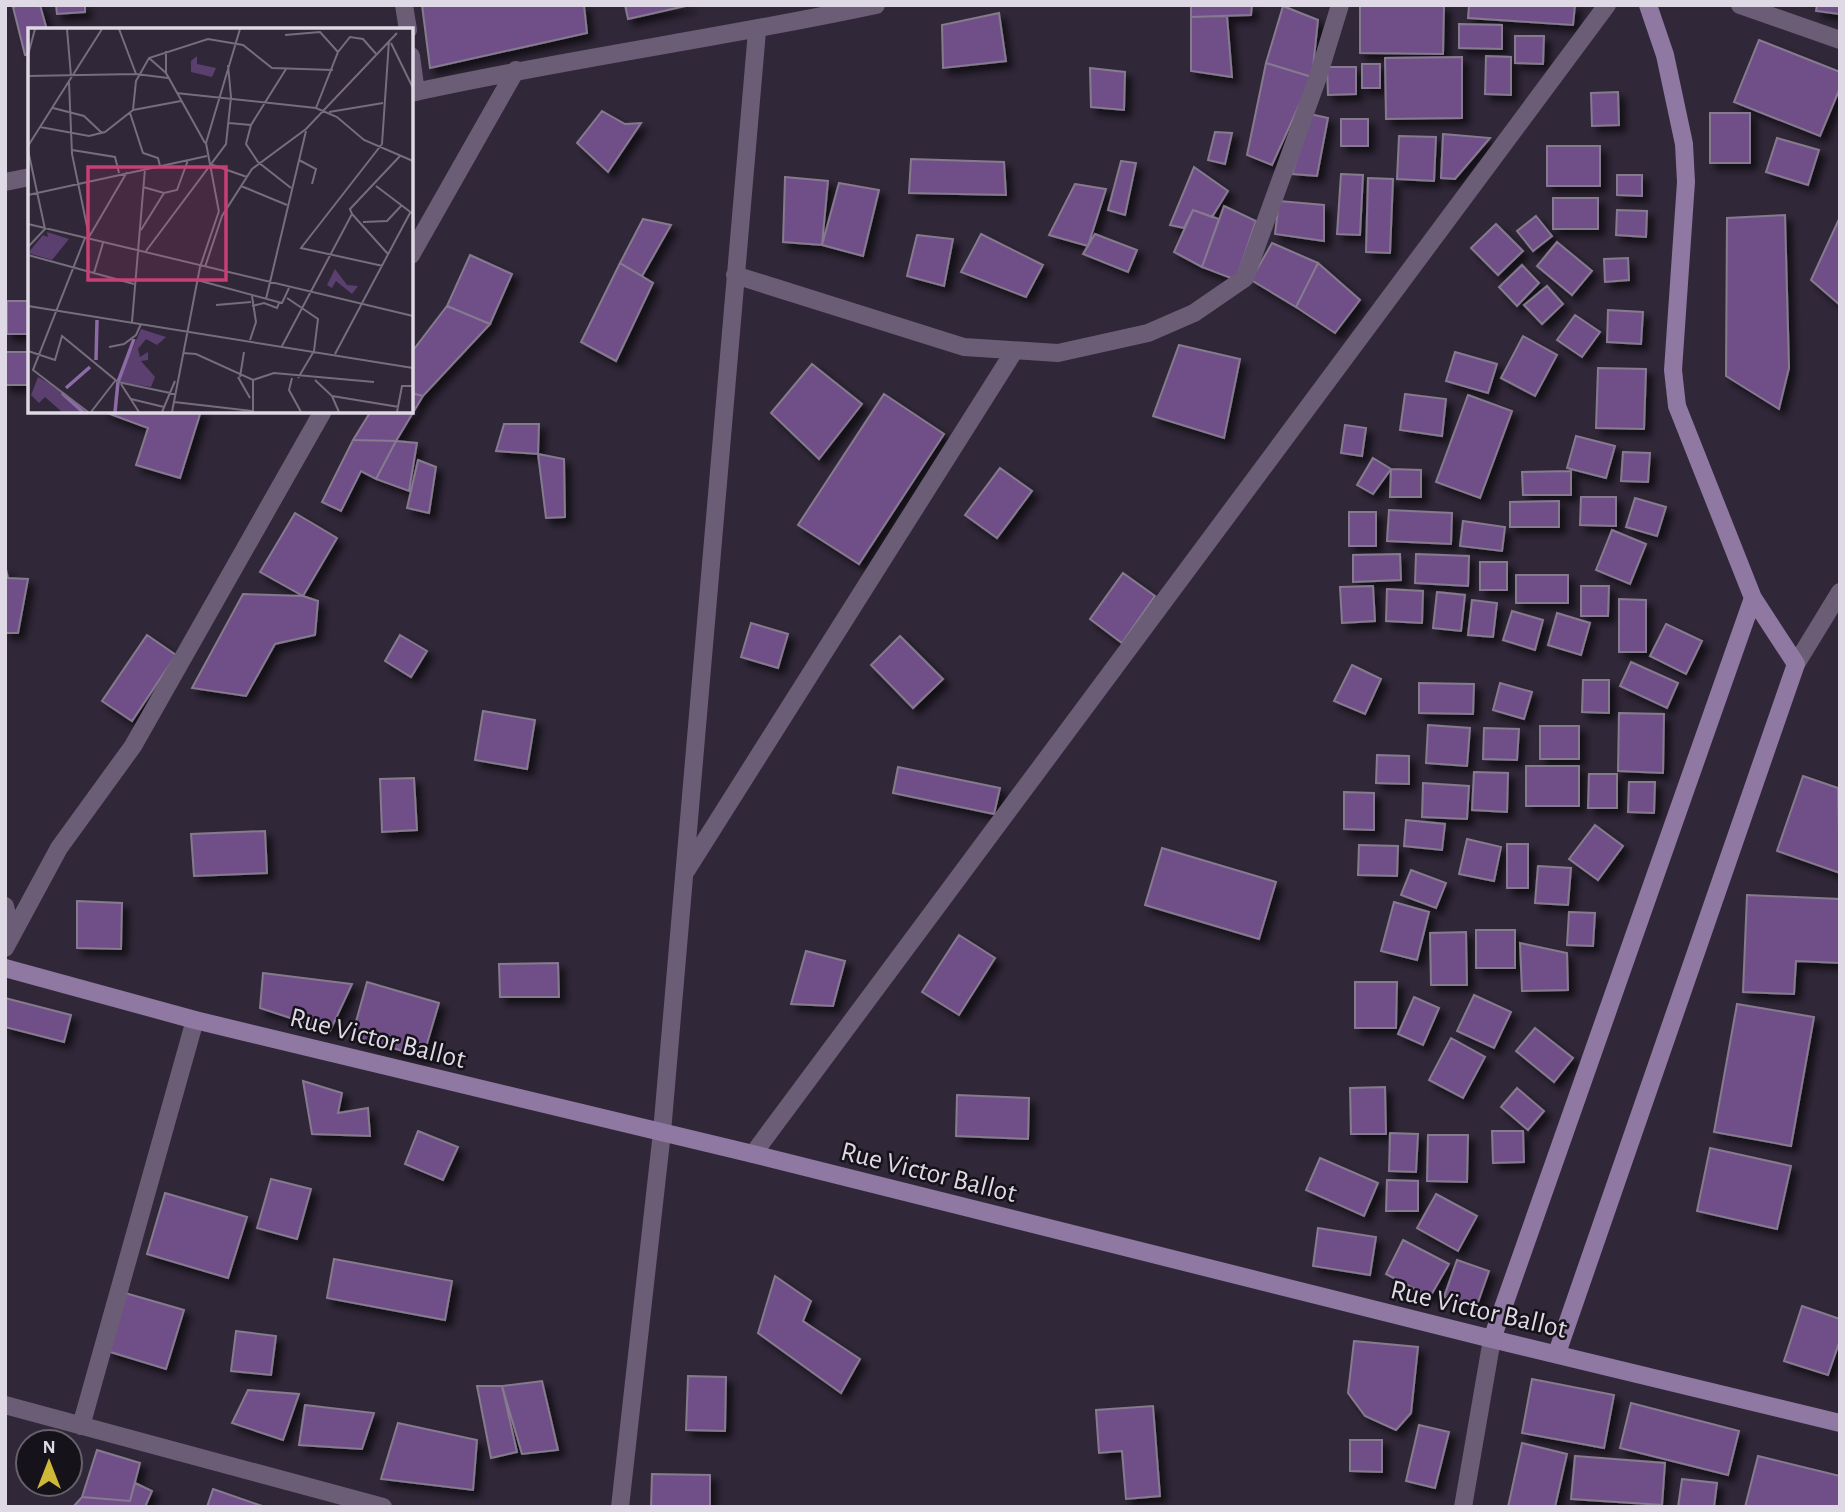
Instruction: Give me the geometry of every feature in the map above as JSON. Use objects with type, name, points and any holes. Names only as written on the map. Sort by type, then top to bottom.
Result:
[{"type":"street","points":[[404,5],[408,28]]},
{"type":"street","points":[[414,92],[516,70],[757,31],[876,5]]},
{"type":"street","points":[[736,275],[964,347],[1013,353],[1058,354],[1149,333],[1194,313],[1245,278],[1317,80],[1340,5]]},
{"type":"street","points":[[753,1154],[1607,5]]},
{"type":"street","points":[[1648,5],[1665,55],[1684,144],[1686,182],[1673,370],[1677,407],[1753,598],[1796,664]]},
{"type":"street","points":[[1740,5],[1840,40]]},
{"type":"street","points":[[620,1507],[662,1132],[757,31]]},
{"type":"street","points":[[413,252],[516,70]]},
{"type":"street","points":[[5,182],[28,177]]},
{"type":"street","points":[[684,876],[1013,353]]},
{"type":"street","points":[[8,941],[59,848],[133,746],[322,413]]},
{"type":"street","points":[[1557,1353],[1796,664],[1840,592]]},
{"type":"street","points":[[1463,1507],[1492,1339],[1753,598]]},
{"type":"street","points":[[5,906],[8,941]]},
{"type":"street","name":"Rue Victor Ballot","points":[[5,968],[195,1020],[753,1154],[1840,1423]]},
{"type":"street","points":[[81,1426],[195,1020]]},
{"type":"street","points":[[5,1405],[383,1507]]},
{"type":"building","points":[[40,5],[46,28],[28,28],[28,54],[25,55],[13,7]]},
{"type":"building","points":[[56,5],[85,5],[85,12],[57,14]]},
{"type":"building","points":[[422,5],[584,5],[587,33],[430,68]]},
{"type":"building","points":[[625,5],[690,5],[628,19]]},
{"type":"building","points":[[1191,5],[1252,5],[1251,15],[1191,17]]},
{"type":"building","points":[[1360,5],[1444,6],[1443,54],[1360,53]]},
{"type":"building","points":[[1469,5],[1575,5],[1573,25],[1468,18]]},
{"type":"building","points":[[1817,5],[1840,5],[1840,14],[1816,11]]},
{"type":"building","points":[[1283,6],[1318,20],[1312,77],[1266,63]]},
{"type":"building","points":[[999,13],[1006,61],[943,68],[942,25]]},
{"type":"building","points":[[1227,16],[1232,77],[1191,71],[1191,17]]},
{"type":"building","points":[[1459,24],[1502,25],[1502,49],[1459,48]]},
{"type":"building","points":[[1515,36],[1544,36],[1543,64],[1515,63]]},
{"type":"building","points":[[1759,40],[1840,72],[1840,88],[1820,136],[1734,102]]},
{"type":"building","points":[[1486,56],[1511,57],[1511,95],[1485,94]]},
{"type":"building","points":[[1462,57],[1462,118],[1386,119],[1385,58]]},
{"type":"building","points":[[1266,63],[1312,77],[1272,165],[1247,155]]},
{"type":"building","points":[[1362,64],[1380,64],[1380,88],[1362,88]]},
{"type":"building","points":[[1327,67],[1356,67],[1356,94],[1328,95]]},
{"type":"building","points":[[1090,68],[1125,72],[1124,110],[1091,107]]},
{"type":"building","points":[[1618,92],[1619,125],[1592,126],[1591,93]]},
{"type":"building","points":[[602,111],[625,124],[641,123],[608,172],[577,143]]},
{"type":"building","points":[[1710,113],[1750,113],[1750,163],[1710,163]]},
{"type":"building","points":[[1310,114],[1328,118],[1317,176],[1292,174]]},
{"type":"building","points":[[1341,119],[1368,119],[1368,146],[1341,146]]},
{"type":"building","points":[[1215,132],[1232,133],[1225,164],[1208,160]]},
{"type":"building","points":[[1443,134],[1490,138],[1455,179],[1441,178]]},
{"type":"building","points":[[1399,136],[1436,137],[1434,181],[1397,179]]},
{"type":"building","points":[[1777,138],[1819,150],[1808,185],[1766,172]]},
{"type":"building","points":[[1547,146],[1600,146],[1600,186],[1547,186]]},
{"type":"building","points":[[911,159],[1004,162],[1006,195],[909,193]]},
{"type":"building","points":[[1121,161],[1136,163],[1125,215],[1108,210]]},
{"type":"building","points":[[1194,167],[1228,191],[1212,217],[1193,210],[1184,228],[1170,225]]},
{"type":"building","points":[[1341,174],[1363,175],[1360,235],[1337,234]]},
{"type":"building","points":[[1617,175],[1642,175],[1642,196],[1617,195]]},
{"type":"building","points":[[785,177],[828,181],[822,245],[783,242]]},
{"type":"building","points":[[1368,178],[1393,179],[1390,253],[1366,252]]},
{"type":"building","points":[[839,183],[879,190],[863,256],[822,245]]},
{"type":"building","points":[[1075,184],[1106,189],[1088,246],[1049,235]]},
{"type":"building","points":[[1553,198],[1598,198],[1598,229],[1553,229]]},
{"type":"building","points":[[1279,201],[1324,205],[1324,241],[1275,234]]},
{"type":"building","points":[[1224,206],[1256,221],[1236,280],[1202,267]]},
{"type":"building","points":[[1193,210],[1219,219],[1202,267],[1174,252]]},
{"type":"building","points":[[1617,210],[1647,211],[1646,237],[1616,235]]},
{"type":"building","points":[[1785,215],[1789,368],[1779,409],[1726,376],[1727,218]]},
{"type":"building","points":[[1536,216],[1552,236],[1533,251],[1517,231]]},
{"type":"building","points":[[1840,217],[1840,305],[1811,280]]},
{"type":"building","points":[[643,219],[671,225],[642,276],[620,263]]},
{"type":"building","points":[[1496,224],[1523,251],[1498,275],[1471,248]]},
{"type":"building","points":[[981,234],[1043,265],[1026,297],[961,272]]},
{"type":"building","points":[[1095,234],[1137,250],[1128,272],[1083,254]]},
{"type":"building","points":[[917,235],[953,239],[944,286],[907,276]]},
{"type":"building","points":[[1557,242],[1592,271],[1572,295],[1537,266]]},
{"type":"building","points":[[1272,243],[1318,263],[1296,307],[1251,280]]},
{"type":"building","points":[[470,255],[512,274],[490,324],[447,306]]},
{"type":"building","points":[[1628,258],[1629,280],[1605,282],[1604,259]]},
{"type":"building","points":[[620,263],[653,283],[616,361],[581,342]]},
{"type":"building","points":[[1318,263],[1360,300],[1335,333],[1296,307]]},
{"type":"building","points":[[1522,265],[1539,283],[1517,306],[1499,287]]},
{"type":"building","points":[[1547,286],[1563,304],[1542,324],[1524,305]]},
{"type":"building","points":[[7,301],[28,301],[28,334],[7,334]]},
{"type":"building","points":[[447,306],[490,324],[423,396],[413,394],[413,350]]},
{"type":"building","points":[[1608,310],[1643,312],[1641,344],[1607,342]]},
{"type":"building","points":[[1575,315],[1600,332],[1582,357],[1557,340]]},
{"type":"building","points":[[1523,336],[1557,355],[1535,396],[1501,378]]},
{"type":"building","points":[[1179,345],[1240,359],[1224,438],[1153,416]]},
{"type":"building","points":[[5,352],[28,352],[28,385],[5,385]]},
{"type":"building","points":[[1455,352],[1497,364],[1488,393],[1446,381]]},
{"type":"building","points":[[812,364],[862,404],[819,459],[771,413]]},
{"type":"building","points":[[1598,368],[1646,369],[1644,429],[1596,428]]},
{"type":"building","points":[[413,394],[423,396],[413,413]]},
{"type":"building","points":[[884,394],[944,434],[859,564],[798,525]]},
{"type":"building","points":[[1405,394],[1446,399],[1442,436],[1400,430]]},
{"type":"building","points":[[1468,395],[1512,411],[1480,498],[1436,482]]},
{"type":"building","points":[[107,413],[200,413],[180,478],[136,465],[148,428]]},
{"type":"building","points":[[370,413],[413,413],[396,441],[353,440]]},
{"type":"building","points":[[504,424],[539,424],[538,454],[496,451]]},
{"type":"building","points":[[1345,425],[1366,428],[1362,456],[1341,453]]},
{"type":"building","points":[[1576,436],[1615,446],[1606,478],[1567,468]]},
{"type":"building","points":[[353,440],[396,441],[376,479],[361,471],[341,511],[322,502]]},
{"type":"building","points":[[396,441],[417,443],[409,491],[376,479]]},
{"type":"building","points":[[1623,452],[1650,453],[1648,482],[1621,481]]},
{"type":"building","points":[[538,454],[564,459],[565,517],[546,518]]},
{"type":"building","points":[[1373,458],[1391,469],[1373,494],[1357,485]]},
{"type":"building","points":[[418,460],[436,467],[429,513],[407,508]]},
{"type":"building","points":[[1000,468],[1032,491],[997,538],[965,515]]},
{"type":"building","points":[[1391,469],[1421,470],[1421,497],[1390,497]]},
{"type":"building","points":[[1571,471],[1571,495],[1523,495],[1522,472]]},
{"type":"building","points":[[1581,497],[1616,497],[1616,526],[1580,525]]},
{"type":"building","points":[[1635,498],[1666,507],[1657,536],[1626,527]]},
{"type":"building","points":[[1559,501],[1559,527],[1510,527],[1510,502]]},
{"type":"building","points":[[1389,510],[1452,513],[1451,544],[1387,541]]},
{"type":"building","points":[[1349,512],[1376,512],[1376,546],[1349,546]]},
{"type":"building","points":[[295,513],[337,538],[303,596],[260,572]]},
{"type":"building","points":[[1463,521],[1505,527],[1502,551],[1460,546]]},
{"type":"building","points":[[1612,530],[1646,544],[1630,584],[1596,570]]},
{"type":"building","points":[[1400,554],[1401,580],[1353,582],[1353,555]]},
{"type":"building","points":[[1416,554],[1469,556],[1468,586],[1415,583]]},
{"type":"building","points":[[1480,562],[1507,562],[1507,590],[1480,590]]},
{"type":"building","points":[[5,565],[8,578],[28,579],[18,633],[5,633]]},
{"type":"building","points":[[1123,573],[1155,596],[1122,643],[1090,619]]},
{"type":"building","points":[[1516,575],[1568,575],[1568,603],[1516,603]]},
{"type":"building","points":[[1373,586],[1375,621],[1342,623],[1340,587]]},
{"type":"building","points":[[1581,586],[1609,586],[1608,616],[1581,616]]},
{"type":"building","points":[[1387,589],[1423,591],[1422,623],[1386,621]]},
{"type":"building","points":[[1437,592],[1465,595],[1461,631],[1433,628]]},
{"type":"building","points":[[243,594],[303,596],[318,601],[315,635],[275,644],[246,696],[192,688]]},
{"type":"building","points":[[1619,599],[1646,600],[1646,652],[1619,652]]},
{"type":"building","points":[[1472,600],[1497,603],[1493,637],[1468,635]]},
{"type":"building","points":[[1512,611],[1543,620],[1535,650],[1503,640]]},
{"type":"building","points":[[1557,613],[1590,623],[1581,655],[1548,645]]},
{"type":"building","points":[[751,623],[788,634],[778,668],[741,657]]},
{"type":"building","points":[[1666,624],[1702,641],[1686,674],[1650,656]]},
{"type":"building","points":[[147,635],[176,655],[132,721],[102,701]]},
{"type":"building","points":[[400,635],[427,651],[411,677],[385,661]]},
{"type":"building","points":[[900,636],[943,679],[913,708],[871,665]]},
{"type":"building","points":[[1631,662],[1678,683],[1667,708],[1620,686]]},
{"type":"building","points":[[1352,665],[1381,679],[1365,714],[1334,701]]},
{"type":"building","points":[[1583,680],[1609,680],[1609,713],[1582,712]]},
{"type":"building","points":[[1419,683],[1474,684],[1473,714],[1419,713]]},
{"type":"building","points":[[1500,683],[1532,692],[1524,719],[1493,710]]},
{"type":"building","points":[[483,711],[535,720],[527,769],[475,760]]},
{"type":"building","points":[[1619,713],[1664,714],[1663,773],[1618,771]]},
{"type":"building","points":[[1428,725],[1470,728],[1467,766],[1426,763]]},
{"type":"building","points":[[1540,726],[1579,726],[1579,759],[1540,759]]},
{"type":"building","points":[[1484,728],[1519,729],[1517,760],[1483,759]]},
{"type":"building","points":[[1377,755],[1409,756],[1409,784],[1376,783]]},
{"type":"building","points":[[1526,766],[1579,766],[1579,806],[1526,806]]},
{"type":"building","points":[[898,767],[1000,788],[994,814],[893,793]]},
{"type":"building","points":[[1474,772],[1508,773],[1507,812],[1472,810]]},
{"type":"building","points":[[1589,774],[1617,774],[1617,808],[1588,808]]},
{"type":"building","points":[[1803,776],[1838,788],[1840,873],[1777,851]]},
{"type":"building","points":[[414,778],[417,830],[382,832],[380,779]]},
{"type":"building","points":[[1629,782],[1655,782],[1654,813],[1628,812]]},
{"type":"building","points":[[1423,783],[1469,786],[1467,819],[1422,817]]},
{"type":"building","points":[[1344,792],[1374,793],[1374,830],[1344,829]]},
{"type":"building","points":[[1406,820],[1445,824],[1442,850],[1404,846]]},
{"type":"building","points":[[1595,825],[1623,846],[1598,880],[1569,859]]},
{"type":"building","points":[[265,831],[267,873],[194,876],[191,834]]},
{"type":"building","points":[[1467,839],[1501,847],[1494,881],[1459,874]]},
{"type":"building","points":[[1507,844],[1528,844],[1528,888],[1507,888]]},
{"type":"building","points":[[1359,845],[1398,846],[1397,876],[1358,875]]},
{"type":"building","points":[[1162,848],[1276,882],[1259,939],[1145,905]]},
{"type":"building","points":[[1538,866],[1571,868],[1568,905],[1535,903]]},
{"type":"building","points":[[1411,870],[1446,883],[1436,908],[1401,895]]},
{"type":"building","points":[[1747,895],[1840,899],[1840,963],[1796,961],[1794,994],[1743,992]]},
{"type":"building","points":[[77,901],[122,903],[121,949],[77,948]]},
{"type":"building","points":[[1394,902],[1429,912],[1417,960],[1381,951]]},
{"type":"building","points":[[1569,912],[1595,913],[1593,946],[1567,945]]},
{"type":"building","points":[[1476,930],[1515,930],[1515,968],[1476,968]]},
{"type":"building","points":[[1466,932],[1467,985],[1431,985],[1430,933]]},
{"type":"building","points":[[959,935],[995,958],[959,1015],[922,992]]},
{"type":"building","points":[[1520,943],[1567,953],[1568,990],[1522,991]]},
{"type":"building","points":[[806,951],[845,961],[833,1006],[791,1004]]},
{"type":"building","points":[[558,963],[559,997],[500,997],[499,964]]},
{"type":"building","points":[[263,973],[352,984],[330,1031],[260,1008]]},
{"type":"building","points":[[367,982],[439,1003],[423,1057],[352,1036]]},
{"type":"building","points":[[1355,982],[1397,982],[1396,1028],[1355,1028]]},
{"type":"building","points":[[1474,995],[1511,1012],[1494,1048],[1457,1031]]},
{"type":"building","points":[[1414,997],[1439,1008],[1423,1045],[1398,1034]]},
{"type":"building","points":[[5,998],[71,1015],[64,1042],[5,1027]]},
{"type":"building","points":[[1737,1004],[1814,1017],[1791,1146],[1714,1132]]},
{"type":"building","points":[[1535,1028],[1573,1058],[1554,1082],[1516,1051]]},
{"type":"building","points":[[1451,1038],[1485,1057],[1463,1098],[1429,1080]]},
{"type":"building","points":[[303,1081],[342,1093],[338,1113],[368,1108],[370,1136],[312,1134]]},
{"type":"building","points":[[1385,1087],[1386,1134],[1351,1134],[1350,1088]]},
{"type":"building","points":[[1517,1088],[1544,1111],[1528,1130],[1501,1107]]},
{"type":"building","points":[[957,1095],[1029,1098],[1028,1139],[956,1136]]},
{"type":"building","points":[[418,1131],[458,1147],[443,1180],[405,1164]]},
{"type":"building","points":[[1492,1131],[1523,1131],[1524,1162],[1493,1163]]},
{"type":"building","points":[[1390,1133],[1418,1134],[1416,1172],[1389,1171]]},
{"type":"building","points":[[1428,1135],[1468,1135],[1467,1182],[1427,1181]]},
{"type":"building","points":[[1710,1148],[1791,1166],[1777,1229],[1697,1211]]},
{"type":"building","points":[[1320,1158],[1378,1183],[1364,1216],[1306,1190]]},
{"type":"building","points":[[271,1179],[311,1189],[297,1239],[257,1228]]},
{"type":"building","points":[[1387,1180],[1418,1181],[1418,1211],[1386,1211]]},
{"type":"building","points":[[165,1193],[247,1217],[228,1278],[147,1254]]},
{"type":"building","points":[[1436,1194],[1477,1216],[1458,1251],[1417,1228]]},
{"type":"building","points":[[1318,1228],[1376,1237],[1370,1275],[1313,1266]]},
{"type":"building","points":[[1403,1240],[1449,1264],[1430,1297],[1386,1274]]},
{"type":"building","points":[[334,1259],[452,1281],[445,1320],[327,1298]]},
{"type":"building","points":[[1457,1260],[1489,1271],[1476,1308],[1444,1297]]},
{"type":"building","points":[[775,1276],[811,1301],[803,1321],[860,1359],[841,1393],[758,1333]]},
{"type":"building","points":[[125,1293],[184,1310],[166,1369],[107,1351]]},
{"type":"building","points":[[1802,1306],[1840,1319],[1840,1340],[1828,1375],[1784,1361]]},
{"type":"building","points":[[236,1331],[276,1336],[271,1375],[231,1371]]},
{"type":"building","points":[[1354,1341],[1418,1347],[1411,1413],[1396,1430],[1365,1416],[1348,1393]]},
{"type":"building","points":[[688,1376],[726,1377],[725,1431],[686,1430]]},
{"type":"building","points":[[1532,1379],[1614,1395],[1604,1448],[1522,1433]]},
{"type":"building","points":[[542,1381],[558,1450],[522,1454],[502,1386]]},
{"type":"building","points":[[477,1386],[502,1386],[517,1452],[491,1458]]},
{"type":"building","points":[[248,1390],[299,1394],[283,1440],[232,1423]]},
{"type":"building","points":[[1631,1403],[1739,1431],[1728,1475],[1620,1448]]},
{"type":"building","points":[[305,1405],[374,1413],[362,1449],[299,1445]]},
{"type":"building","points":[[1153,1406],[1160,1496],[1126,1499],[1122,1451],[1099,1453],[1096,1410]]},
{"type":"building","points":[[398,1423],[477,1440],[473,1490],[381,1479]]},
{"type":"building","points":[[1419,1425],[1449,1432],[1435,1488],[1406,1481]]},
{"type":"building","points":[[1350,1440],[1382,1440],[1382,1472],[1350,1471]]},
{"type":"building","points":[[1522,1443],[1567,1454],[1555,1507],[1508,1507]]},
{"type":"building","points":[[97,1450],[140,1463],[130,1501],[84,1497]]},
{"type":"building","points":[[1575,1456],[1665,1463],[1662,1505],[1571,1499]]},
{"type":"building","points":[[1758,1456],[1840,1476],[1840,1507],[1745,1507]]},
{"type":"building","points":[[652,1474],[710,1475],[710,1507],[651,1507]]},
{"type":"building","points":[[1682,1479],[1717,1483],[1714,1507],[1678,1507]]},
{"type":"building","points":[[135,1483],[152,1491],[145,1507],[73,1507],[84,1497],[130,1501]]},
{"type":"building","points":[[213,1489],[265,1507],[207,1507]]}]
